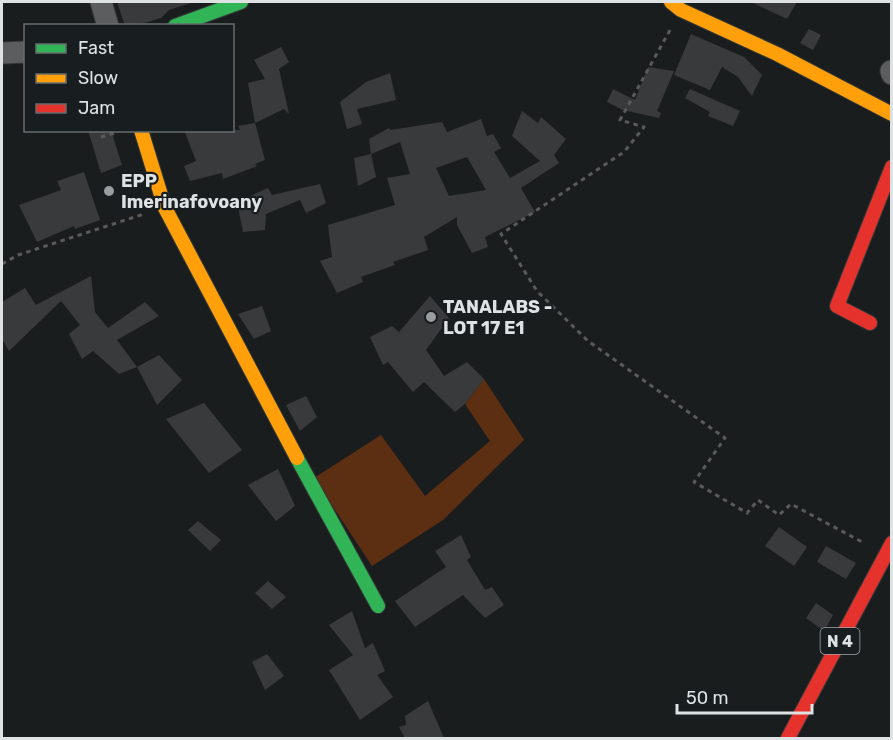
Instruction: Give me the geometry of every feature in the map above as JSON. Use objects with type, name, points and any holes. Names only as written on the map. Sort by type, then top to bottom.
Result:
[{"type":"street","points":[[101,2],[107,24]]},
{"type":"street","points":[[180,24],[241,2]]},
{"type":"street","points":[[676,6],[777,54],[891,114]]},
{"type":"street","points":[[2,53],[24,52]]},
{"type":"street","points":[[142,132],[165,208],[259,390],[378,606]]},
{"type":"street","points":[[870,323],[837,306],[891,167]]},
{"type":"street","name":"N 4","points":[[788,738],[888,549]]},
{"type":"path","points":[[676,6],[620,120],[644,127],[624,152],[583,182],[501,234],[537,291],[588,341],[725,438],[694,482],[747,513],[758,500],[779,515],[791,504],[888,549]]},
{"type":"path","points":[[101,137],[118,132]]},
{"type":"path","points":[[2,264],[18,255],[165,208]]},
{"type":"shaded area","points":[[484,379],[524,440],[443,520],[372,566],[314,478],[381,435],[425,496],[490,441],[465,404]]},
{"type":"building","points":[[117,2],[194,2],[169,10],[161,18],[142,24],[124,24]]},
{"type":"building","points":[[751,2],[797,2],[787,19]]},
{"type":"building","points":[[809,29],[821,35],[813,50],[800,43]]},
{"type":"building","points":[[691,34],[744,57],[762,75],[752,96],[738,77],[722,67],[710,90],[674,75]]},
{"type":"building","points":[[281,47],[289,62],[279,69],[289,114],[284,109],[255,123],[248,83],[265,79],[254,60]]},
{"type":"building","points":[[648,67],[674,71],[657,111],[661,113],[659,118],[623,110],[607,102],[613,89],[635,100]]},
{"type":"building","points":[[390,73],[396,100],[357,109],[362,124],[347,129],[340,102],[366,82]]},
{"type":"building","points":[[690,89],[740,111],[733,126],[708,116],[710,112],[685,98]]},
{"type":"building","points":[[522,111],[538,123],[541,117],[566,139],[554,155],[559,163],[521,188],[535,212],[485,237],[488,247],[472,253],[457,225],[457,217],[424,237],[428,250],[393,262],[395,265],[361,277],[363,282],[337,293],[320,261],[332,257],[328,225],[395,205],[387,178],[410,174],[400,142],[371,154],[369,139],[389,128],[390,130],[442,122],[447,132],[481,119],[487,136],[493,134],[501,148],[494,152],[510,178],[540,161],[512,136]],"holes":[[[467,157],[486,190],[449,196],[436,168]]]},
{"type":"building","points":[[255,123],[265,160],[255,164],[257,166],[223,179],[222,173],[190,181],[184,166],[196,161],[185,132],[234,132],[234,130],[240,130],[238,126]]},
{"type":"building","points":[[89,132],[112,132],[122,165],[101,173]]},
{"type":"building","points":[[371,154],[376,177],[358,186],[354,158]]},
{"type":"building","points":[[84,172],[100,220],[75,229],[74,226],[37,242],[19,205],[61,190],[57,181]]},
{"type":"building","points":[[320,184],[326,203],[306,213],[300,200],[266,214],[265,230],[243,232],[237,202],[268,188],[272,195]]},
{"type":"building","points":[[91,276],[95,312],[108,328],[145,302],[159,316],[117,340],[137,367],[119,374],[93,351],[82,359],[69,334],[80,325],[61,301],[9,351],[2,339],[2,302],[25,288],[36,305]]},
{"type":"building","points":[[430,296],[449,318],[426,350],[444,376],[467,362],[484,379],[465,404],[455,412],[424,382],[413,392],[388,362],[383,365],[370,337],[392,326],[399,332]]},
{"type":"building","points":[[262,306],[271,331],[254,339],[238,314]]},
{"type":"building","points":[[159,355],[182,380],[157,405],[137,367]]},
{"type":"building","points":[[306,396],[317,417],[300,431],[286,405]]},
{"type":"building","points":[[204,403],[242,450],[209,473],[166,419]]},
{"type":"building","points":[[278,469],[295,506],[276,521],[248,485]]},
{"type":"building","points":[[198,521],[221,540],[210,551],[188,530]]},
{"type":"building","points":[[779,527],[807,547],[794,566],[765,546]]},
{"type":"building","points":[[461,535],[471,557],[467,560],[485,590],[492,587],[504,605],[485,618],[463,595],[415,627],[395,601],[446,567],[435,551]]},
{"type":"building","points":[[826,546],[856,563],[846,579],[817,562]]},
{"type":"building","points":[[268,581],[286,597],[272,609],[255,593]]},
{"type":"building","points":[[816,603],[833,615],[824,631],[806,618]]},
{"type":"building","points":[[352,611],[365,648],[373,643],[385,671],[377,675],[393,697],[360,720],[329,670],[353,655],[329,625]]},
{"type":"building","points":[[267,654],[284,676],[265,690],[252,662]]},
{"type":"building","points":[[428,701],[444,738],[405,738],[399,727],[406,725],[405,716]]},
{"type":"traffic: fast","points":[[180,24],[241,2]]},
{"type":"traffic: fast","points":[[297,458],[378,606]]},
{"type":"traffic: slow","points":[[671,2],[681,10],[777,54],[892,114]]},
{"type":"traffic: slow","points":[[142,132],[165,208],[297,458]]},
{"type":"traffic: jam","points":[[870,323],[837,306],[892,167]]},
{"type":"traffic: jam","points":[[788,738],[892,543]]},
{"type":"place","name":"EPP Imerinafovoany","points":[[109,191]]},
{"type":"place","name":"TANALABS - LOT 17 E1","points":[[431,317]]}]
